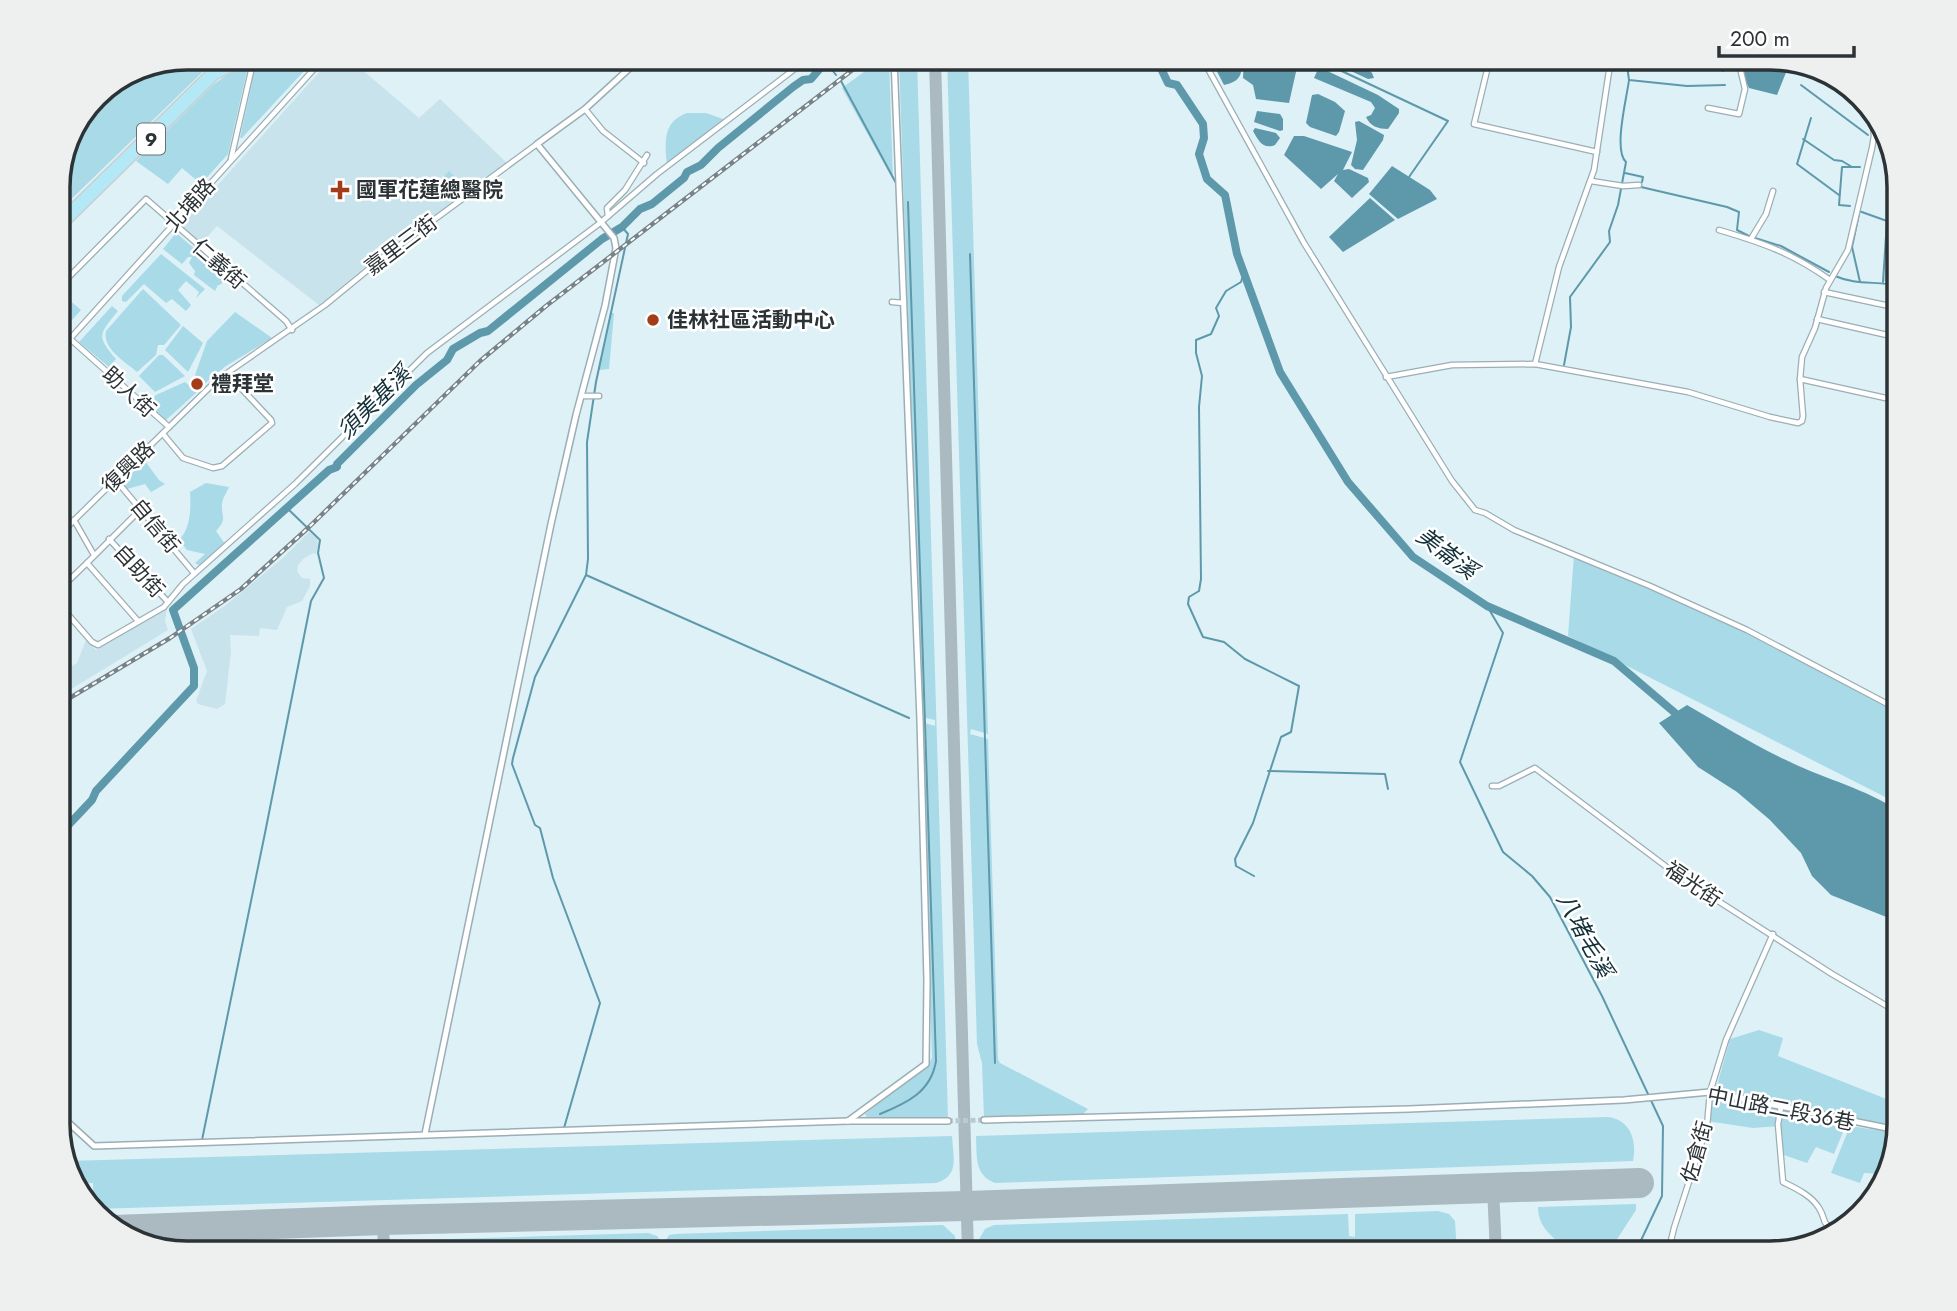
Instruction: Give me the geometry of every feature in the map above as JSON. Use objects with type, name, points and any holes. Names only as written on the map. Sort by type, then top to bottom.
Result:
[{"type":"main road","name":"9","points":[[70,210],[213,70]]},
{"type":"main road","name":"9","points":[[70,218],[224,70]]},
{"type":"street","points":[[230,160],[249,70]]},
{"type":"street","name":"北埔路","points":[[70,339],[313,70]]},
{"type":"street","name":"嘉里三街","points":[[169,427],[217,380],[292,330],[386,255],[585,109],[628,70]]},
{"type":"street","points":[[70,617],[92,642],[98,645],[164,607],[194,573],[295,484],[427,353],[608,217],[657,174],[793,70]]},
{"type":"street","points":[[848,1121],[926,1064],[928,980],[920,720],[894,70]]},
{"type":"street","points":[[1209,70],[1304,243],[1452,481],[1475,510],[1514,530],[1650,586],[1747,630],[1887,704]]},
{"type":"street","points":[[1487,70],[1474,124],[1597,152]]},
{"type":"street","points":[[1535,364],[1559,267],[1591,181],[1609,70]]},
{"type":"street","points":[[1708,108],[1739,114],[1745,89],[1741,70]]},
{"type":"street","points":[[585,109],[603,131],[644,163]]},
{"type":"street","points":[[1387,377],[1452,365],[1535,364],[1688,392],[1794,423],[1802,421],[1802,357],[1824,292],[1848,250],[1874,134]]},
{"type":"street","points":[[425,1134],[551,524],[605,306],[616,248],[614,238],[537,144]]},
{"type":"street","points":[[608,217],[607,208],[625,190],[647,155]]},
{"type":"street","points":[[1591,181],[1639,185]]},
{"type":"street","points":[[1751,239],[1766,214],[1773,191]]},
{"type":"street","name":"仁義街","points":[[70,276],[146,199],[286,321],[292,330]]},
{"type":"street","points":[[1719,230],[1751,239],[1801,259],[1830,279]]},
{"type":"street","points":[[1824,292],[1887,306]]},
{"type":"street","points":[[892,303],[904,303]]},
{"type":"street","points":[[1816,319],[1887,335]]},
{"type":"street","name":"助人街","points":[[70,339],[169,427]]},
{"type":"street","points":[[1800,379],[1887,398]]},
{"type":"street","points":[[163,434],[183,458],[213,468],[222,466],[272,423],[239,386]]},
{"type":"street","points":[[582,396],[599,396]]},
{"type":"street","name":"復興路","points":[[70,524],[169,427]]},
{"type":"street","name":"自信街","points":[[115,479],[194,573]]},
{"type":"street","points":[[70,579],[141,509]]},
{"type":"street","points":[[74,520],[94,555]]},
{"type":"street","name":"自助街","points":[[109,539],[168,602]]},
{"type":"street","points":[[87,563],[138,621]]},
{"type":"street","name":"福光街","points":[[1492,786],[1499,786],[1535,768],[1650,856],[1832,974],[1887,1006]]},
{"type":"street","name":"佐倉街","points":[[1671,1241],[1707,1126],[1710,1092],[1727,1040],[1773,934]]},
{"type":"street","name":"中山路二段36巷","points":[[984,1120],[1409,1109],[1664,1098],[1710,1092],[1887,1128]]},
{"type":"street","points":[[1781,1107],[1778,1124],[1783,1182],[1802,1191],[1819,1208],[1828,1226]]},
{"type":"street","points":[[70,1124],[94,1146],[848,1121],[948,1121]]},
{"type":"shaded area","points":[[205,70],[70,200],[74,157],[82,135],[94,116],[110,99],[149,76],[164,72]]},
{"type":"shaded area","points":[[233,70],[247,70],[228,154],[201,184],[182,168],[168,184],[136,161],[213,85]]},
{"type":"shaded area","points":[[255,70],[305,70],[240,138]]},
{"type":"shaded area","name":"國軍花蓮總醫院","points":[[321,70],[362,70],[419,118],[440,99],[507,163],[383,252],[319,305],[217,226],[201,244],[180,227]]},
{"type":"shaded area","points":[[867,70],[889,70],[893,180],[842,88]]},
{"type":"shaded area","points":[[899,70],[917,70],[948,1118],[868,1120],[865,1114],[932,1058],[921,722],[935,726],[935,720],[921,717]]},
{"type":"shaded area","points":[[947,70],[968,70],[988,734],[971,729],[970,734],[988,739],[998,1059],[1000,1063],[1088,1109],[1082,1115],[984,1117],[982,1063],[977,1044]]},
{"type":"shaded area","points":[[1216,70],[1242,70],[1234,81],[1224,85]]},
{"type":"shaded area","points":[[1243,70],[1296,72],[1289,103],[1256,99],[1253,85],[1243,78]]},
{"type":"shaded area","points":[[1318,70],[1325,70],[1378,95],[1399,109],[1399,113],[1388,129],[1375,126],[1366,117],[1371,115],[1375,108],[1371,102],[1314,78]]},
{"type":"shaded area","points":[[1349,70],[1369,70],[1374,78],[1368,79]]},
{"type":"shaded area","points":[[1743,70],[1786,71],[1777,95],[1749,88]]},
{"type":"shaded area","points":[[1318,94],[1335,102],[1345,111],[1336,136],[1306,123],[1312,95]]},
{"type":"shaded area","points":[[1257,111],[1280,114],[1283,130],[1254,122]]},
{"type":"shaded area","points":[[687,113],[706,113],[726,120],[667,165],[666,141],[669,128]]},
{"type":"shaded area","points":[[1359,121],[1384,135],[1363,170],[1355,169],[1351,165],[1357,140],[1355,122]]},
{"type":"shaded area","points":[[1255,128],[1276,133],[1280,138],[1275,145],[1264,145],[1253,131]]},
{"type":"shaded area","points":[[1294,136],[1304,136],[1352,152],[1343,170],[1349,169],[1368,178],[1369,182],[1352,198],[1334,181],[1338,174],[1321,189],[1284,155]]},
{"type":"shaded area","points":[[1392,166],[1430,190],[1437,199],[1398,219],[1369,194]]},
{"type":"shaded area","points":[[449,171],[458,180],[440,198],[431,190]]},
{"type":"shaded area","points":[[1370,198],[1395,220],[1343,252],[1329,237]]},
{"type":"shaded area","points":[[176,233],[228,277],[215,291],[194,275],[195,271],[189,263],[192,257],[188,257],[182,264],[163,249]]},
{"type":"shaded area","points":[[161,254],[205,289],[196,298],[199,292],[186,281],[178,290],[191,305],[186,311],[172,299],[166,303],[144,284],[126,302],[122,301],[122,296]]},
{"type":"shaded area","points":[[1887,256],[1887,282],[1884,281]]},
{"type":"shaded area","points":[[143,289],[181,325],[164,345],[158,345],[156,355],[137,372],[111,349],[106,331]]},
{"type":"shaded area","points":[[70,301],[81,310],[70,322]]},
{"type":"shaded area","points":[[112,306],[118,311],[102,335],[105,345],[116,359],[109,367],[79,342]]},
{"type":"shaded area","points":[[235,312],[272,338],[226,366],[204,384],[195,375],[207,341]]},
{"type":"shaded area","points":[[610,313],[614,313],[609,369],[599,370]]},
{"type":"shaded area","points":[[183,326],[203,343],[188,372],[165,350]]},
{"type":"shaded area","points":[[159,355],[163,355],[185,376],[155,392],[139,376]]},
{"type":"shaded area","points":[[185,382],[197,392],[165,421],[149,406],[149,402],[156,395]]},
{"type":"shaded area","points":[[142,457],[165,484],[151,492],[145,484],[127,489],[119,480]]},
{"type":"shaded area","points":[[206,483],[229,487],[222,502],[223,520],[216,531],[225,544],[200,566],[195,563],[205,554],[187,550],[179,540],[188,523],[190,492]]},
{"type":"shaded area","points":[[309,532],[317,539],[318,545],[316,554],[303,559],[298,565],[297,571],[302,578],[310,579],[310,586],[302,601],[287,607],[277,630],[260,628],[259,636],[230,635],[231,652],[225,704],[217,709],[198,704],[196,701],[207,671],[191,629],[226,605],[284,557]]},
{"type":"shaded area","points":[[1574,555],[1800,656],[1887,706],[1887,798],[1568,636]]},
{"type":"shaded area","points":[[167,608],[165,621],[168,630],[70,690],[70,667],[77,663],[86,640],[96,650]]},
{"type":"shaded area","points":[[1687,705],[1773,754],[1887,804],[1887,917],[1831,895],[1812,876],[1801,853],[1770,820],[1737,792],[1698,767],[1659,723]]},
{"type":"shaded area","points":[[1759,1030],[1783,1038],[1778,1056],[1887,1099],[1887,1126],[1848,1120],[1834,1154],[1816,1147],[1807,1163],[1781,1154],[1779,1126],[1753,1128],[1707,1121],[1730,1039]]},
{"type":"shaded area","points":[[1608,1117],[1622,1122],[1631,1133],[1633,1161],[995,1183],[988,1180],[980,1170],[976,1151],[976,1136]]},
{"type":"shaded area","points":[[1850,1126],[1886,1132],[1883,1154],[1875,1174],[1864,1173],[1860,1183],[1831,1173]]},
{"type":"shaded area","points":[[952,1136],[954,1158],[949,1176],[936,1183],[106,1209],[94,1195],[93,1183],[87,1183],[76,1161]]},
{"type":"shaded area","points":[[1636,1204],[1636,1210],[1616,1241],[1557,1241],[1544,1228],[1538,1207]]},
{"type":"shaded area","points":[[1438,1211],[1449,1214],[1455,1221],[1456,1241],[978,1241],[985,1229],[994,1225],[1348,1214],[1349,1236],[1355,1237],[1355,1214]]},
{"type":"shaded area","points":[[943,1225],[955,1236],[955,1241],[666,1241],[669,1235]]},
{"type":"shaded area","points":[[648,1233],[657,1236],[661,1241],[415,1241]]},
{"type":"waterway","name":"須美基溪","points":[[70,823],[92,800],[96,791],[194,686],[194,668],[173,610],[329,470],[337,467],[416,385],[447,360],[453,349],[488,331],[602,239],[622,227],[640,209],[652,204],[684,178],[687,172],[701,165],[793,87],[803,80],[811,79],[819,70]]},
{"type":"waterway","points":[[832,70],[836,75]]},
{"type":"waterway","name":"美崙溪","points":[[1162,70],[1168,83],[1177,85],[1203,124],[1204,138],[1199,154],[1207,179],[1225,195],[1237,254],[1280,372],[1348,482],[1413,557],[1487,606],[1614,661],[1681,718]]},
{"type":"waterway","points":[[1340,70],[1448,121],[1409,177]]},
{"type":"waterway","points":[[1628,70],[1629,80],[1687,86],[1725,85]]},
{"type":"waterway","points":[[1564,365],[1571,327],[1570,297],[1610,242],[1609,231],[1618,205],[1626,162],[1622,156],[1621,135],[1629,80]]},
{"type":"waterway","points":[[841,81],[896,183]]},
{"type":"waterway","points":[[1801,85],[1868,135]]},
{"type":"waterway","points":[[1811,118],[1797,164],[1839,195]]},
{"type":"waterway","points":[[1803,139],[1834,160],[1852,167]]},
{"type":"waterway","points":[[1850,206],[1839,205],[1842,167],[1860,167]]},
{"type":"waterway","points":[[1625,173],[1643,177],[1642,182]]},
{"type":"waterway","points":[[1641,187],[1739,212],[1737,230],[1749,236]]},
{"type":"waterway","points":[[880,1114],[916,1095],[929,1081],[936,1061],[908,202]]},
{"type":"waterway","points":[[1859,211],[1887,221],[1883,282]]},
{"type":"waterway","points":[[1859,214],[1852,247],[1860,282]]},
{"type":"waterway","points":[[564,1128],[600,1003],[553,878],[540,828],[535,825],[512,764],[535,677],[586,575],[587,442],[596,382],[628,234],[622,227]]},
{"type":"waterway","points":[[1755,238],[1781,246],[1829,272]]},
{"type":"waterway","points":[[970,254],[995,1063]]},
{"type":"waterway","points":[[1244,272],[1241,282],[1226,291],[1216,308],[1219,316],[1211,334],[1196,340],[1196,353],[1202,376],[1199,407],[1201,579],[1199,591],[1189,597],[1188,604],[1203,637],[1224,642],[1245,659],[1299,686],[1291,732],[1281,737],[1253,823],[1235,859],[1236,866],[1254,876]]},
{"type":"waterway","points":[[1835,276],[1850,281],[1887,284]]},
{"type":"waterway","points":[[202,1140],[311,601],[324,578],[318,553],[320,540],[287,508]]},
{"type":"waterway","points":[[586,575],[909,718]]},
{"type":"waterway","name":"八堵毛溪","points":[[1487,606],[1503,633],[1460,762],[1503,852],[1532,876],[1550,897],[1602,996],[1663,1126],[1662,1196],[1641,1241]]},
{"type":"waterway","points":[[1268,771],[1385,774],[1388,789]]},
{"type":"taxiway","points":[[935,70],[968,1241]]},
{"type":"taxiway","points":[[1493,1188],[1495,1241]]},
{"type":"taxiway","points":[[383,1220],[384,1241]]},
{"type":"runway","points":[[137,1229],[383,1220],[966,1206],[1639,1183]]},
{"type":"tunnel","points":[[948,1121],[984,1120]]},
{"type":"railway","points":[[70,698],[170,638],[241,589],[308,528],[480,361],[546,306],[852,70]]},
{"type":"place","name":"國軍花蓮總醫院","points":[[340,190]]},
{"type":"place","name":"佳林社區活動中心","points":[[653,320]]},
{"type":"place","name":"禮拜堂","points":[[197,384]]}]
